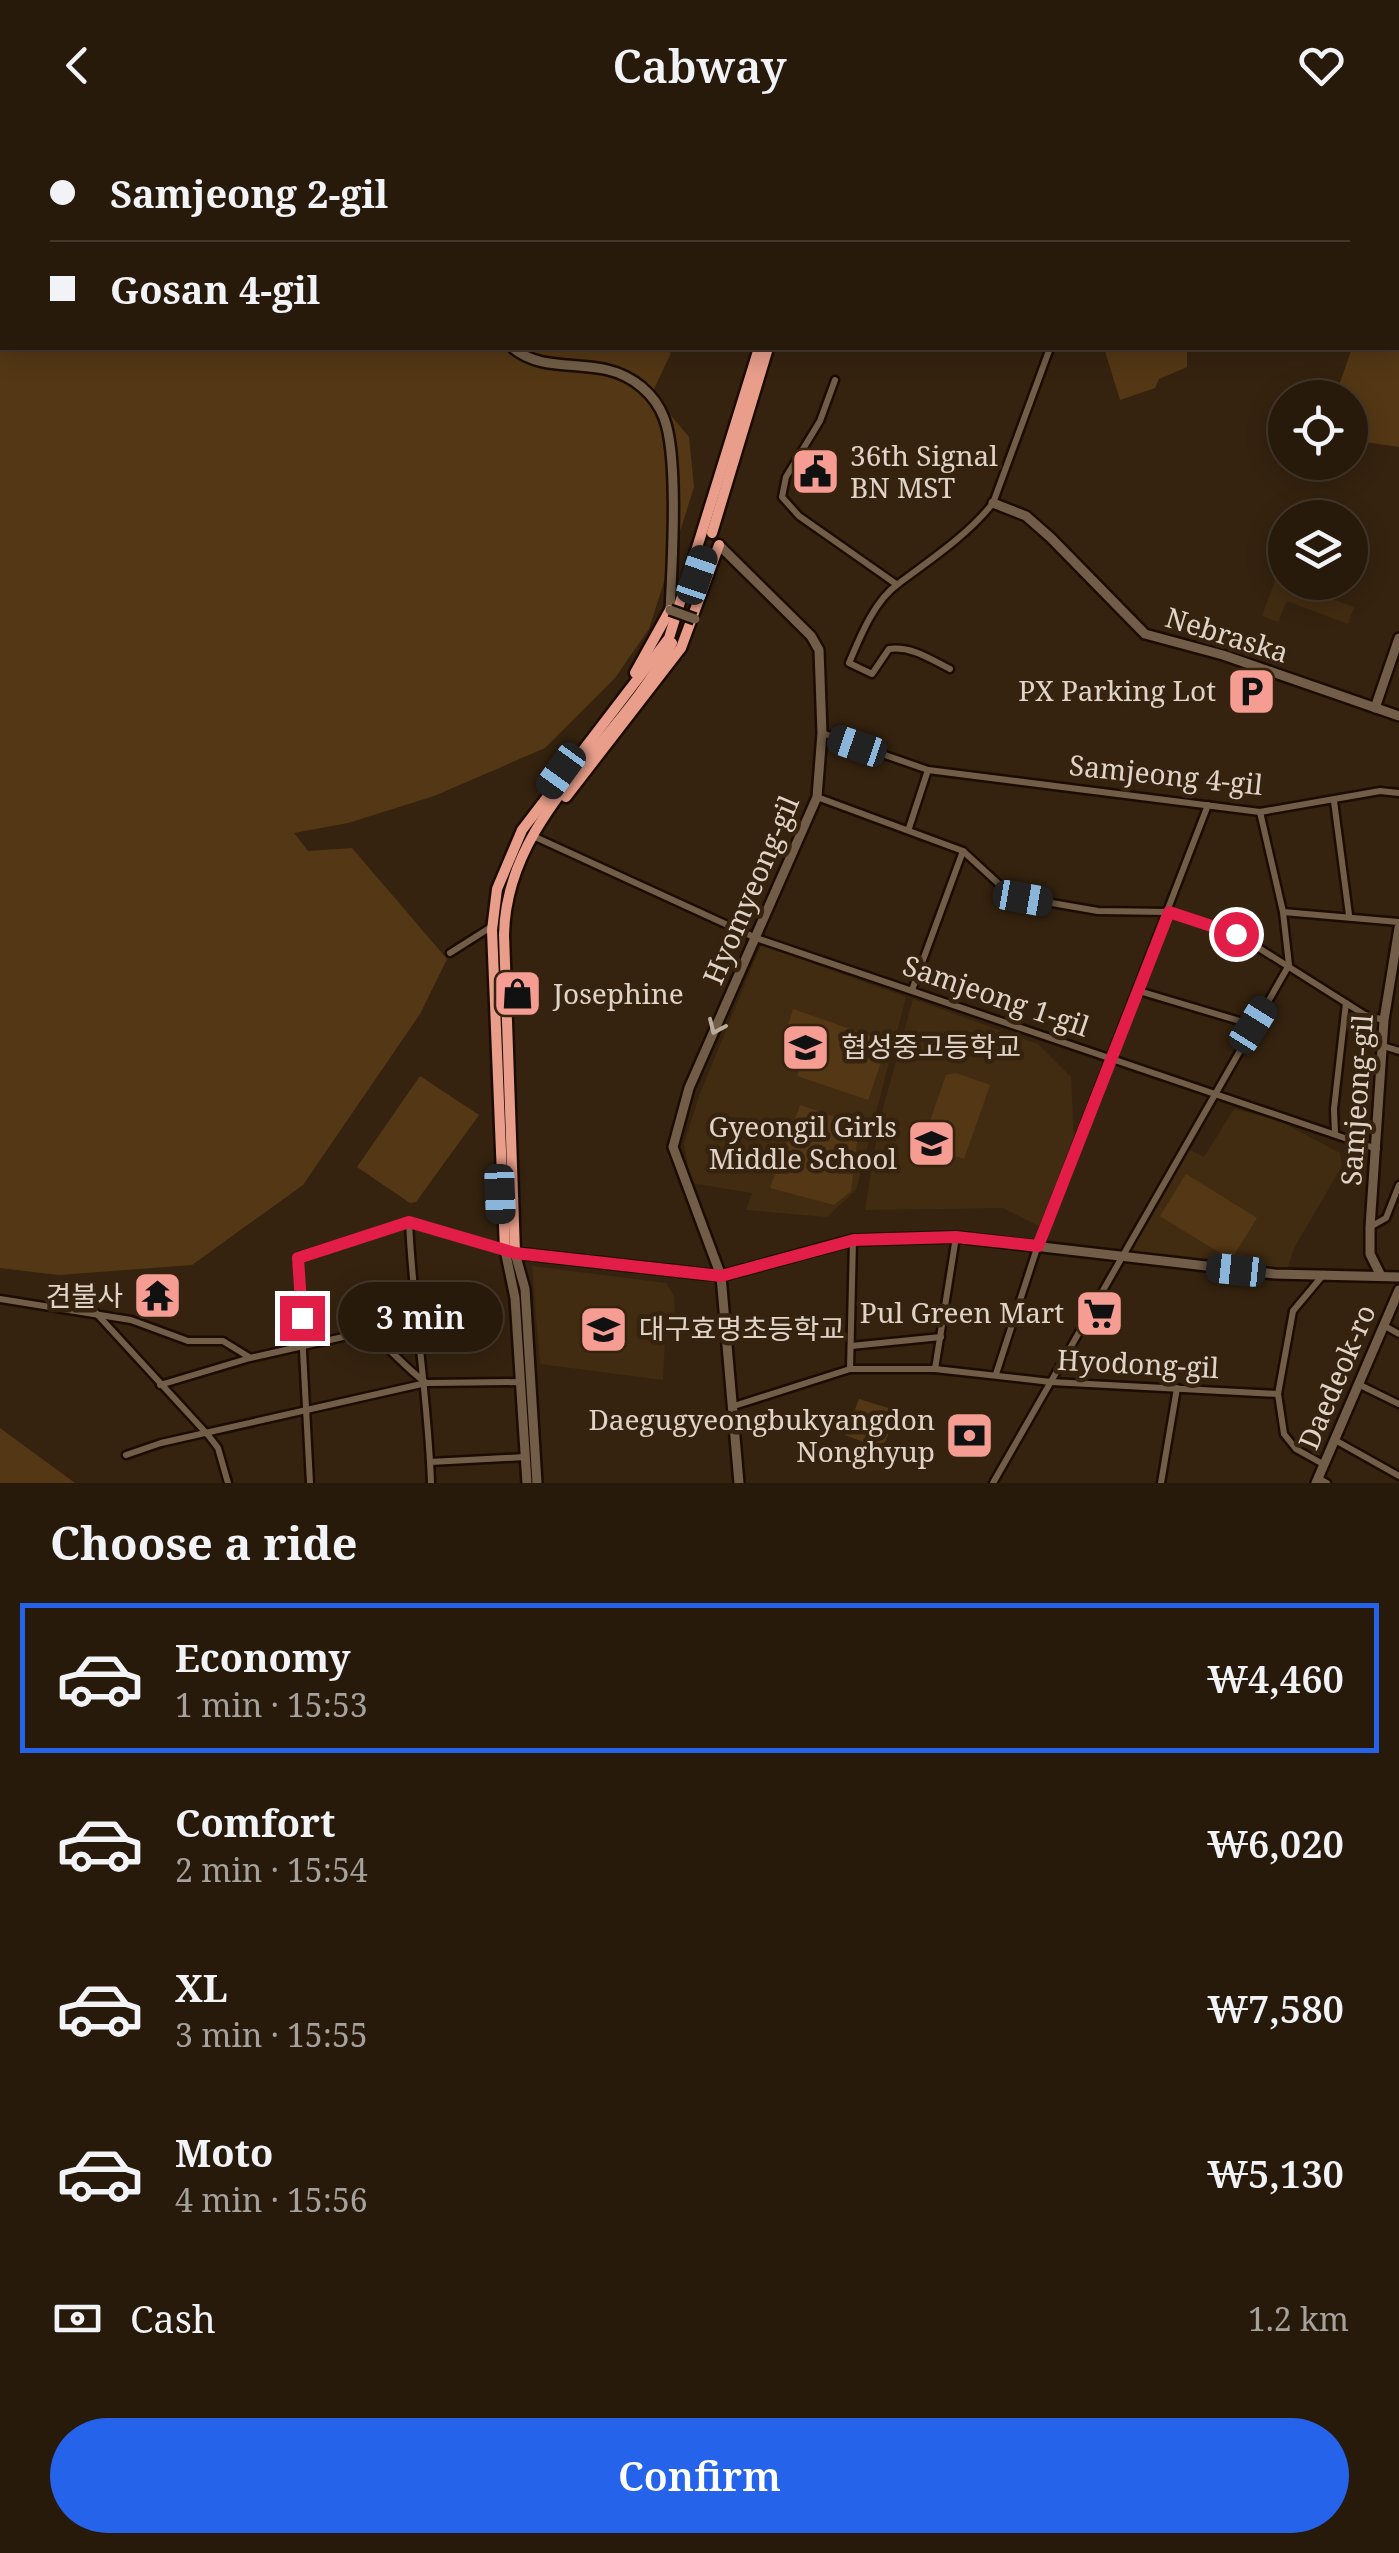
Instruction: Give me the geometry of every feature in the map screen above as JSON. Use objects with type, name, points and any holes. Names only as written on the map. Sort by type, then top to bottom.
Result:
[{"type":"highway","points":[[725,482],[758,350]]},
{"type":"highway","points":[[510,1252],[492,927],[510,851],[667,652],[767,350]]},
{"type":"highway","points":[[537,819],[578,786],[681,648],[696,619],[720,545]]},
{"type":"highway","points":[[510,1252],[504,905],[537,819],[641,664],[670,610]]},
{"type":"street","points":[[516,350],[538,363],[594,366],[630,378],[664,416],[670,462],[670,610],[696,619]]},
{"type":"street","points":[[950,670],[914,651],[896,647],[889,649],[872,674],[848,663],[875,610],[896,584],[981,518],[993,503],[1049,350]]},
{"type":"street","points":[[835,380],[820,421],[786,477],[782,497],[799,516],[896,584]]},
{"type":"street","name":"Nebraska","points":[[993,503],[1026,516],[1118,602],[1144,634],[1223,655],[1399,716]]},
{"type":"street","name":"Hyomyeong-gil","points":[[720,545],[811,636],[819,650],[822,733],[816,796],[688,1088],[673,1147],[721,1276],[739,1483]]},
{"type":"street","points":[[1375,708],[1399,638]]},
{"type":"street","name":"Samjeong 4-gil","points":[[822,733],[928,770],[1260,812],[1380,791],[1399,792]]},
{"type":"street","points":[[909,828],[928,770]]},
{"type":"street","points":[[816,796],[963,851],[1000,886],[1023,898],[1098,912],[1169,912],[1236,934],[1346,1003],[1384,1020]]},
{"type":"street","points":[[1334,801],[1349,915]]},
{"type":"street","points":[[996,1374],[1038,1246],[1208,805]]},
{"type":"street","points":[[993,1483],[1289,965],[1283,912],[1260,812]]},
{"type":"street","name":"Samjeong 1-gil","points":[[532,836],[756,938],[986,1013],[1112,1061],[1216,1091],[1377,1149]]},
{"type":"street","points":[[912,991],[963,851]]},
{"type":"street","points":[[1283,912],[1349,915],[1399,925]]},
{"type":"street","name":"Samjeong-gil","points":[[1380,1274],[1370,1254],[1370,1228],[1384,1020],[1399,925]]},
{"type":"street","points":[[450,953],[492,927]]},
{"type":"street","points":[[1139,991],[1253,1025]]},
{"type":"street","points":[[1335,1134],[1334,1109],[1346,1003]]},
{"type":"street","points":[[1383,1046],[1399,1051]]},
{"type":"street","points":[[1370,1228],[1386,1218],[1399,1185]]},
{"type":"street","points":[[409,1222],[414,1321],[426,1383],[431,1483]]},
{"type":"street","points":[[310,1483],[309,1407],[298,1258],[409,1222],[510,1252],[721,1276],[854,1240],[956,1237],[1275,1274],[1326,1272],[1399,1278]]},
{"type":"street","points":[[936,1369],[956,1237]]},
{"type":"street","points":[[850,1369],[854,1240]]},
{"type":"street","points":[[510,1252],[526,1483]]},
{"type":"street","points":[[510,1252],[525,1288],[537,1483]]},
{"type":"street","points":[[1323,1464],[1296,1449],[1284,1434],[1278,1394],[1294,1311],[1326,1272]]},
{"type":"street","name":"Daedeok-ro","points":[[1320,1481],[1323,1464],[1399,1290]]},
{"type":"street","points":[[0,1300],[96,1313],[164,1328],[188,1341],[223,1341],[250,1358]]},
{"type":"street","points":[[96,1313],[208,1434],[218,1448],[228,1483]]},
{"type":"street","points":[[160,1385],[250,1358],[304,1349],[365,1330],[414,1321]]},
{"type":"street","points":[[1383,1325],[1399,1334]]},
{"type":"street","points":[[365,1330],[392,1348],[407,1369],[426,1383]]},
{"type":"street","points":[[851,1346],[940,1337]]},
{"type":"street","name":"Hyodong-gil","points":[[734,1406],[850,1369],[936,1369],[1051,1382],[1278,1394]]},
{"type":"street","points":[[126,1455],[161,1442],[426,1383],[522,1382]]},
{"type":"street","points":[[1358,1384],[1399,1404]]},
{"type":"street","points":[[1162,1483],[1177,1388]]},
{"type":"street","points":[[1334,1439],[1399,1476]]},
{"type":"street","points":[[430,1462],[525,1456]]},
{"type":"shaded area","points":[[0,350],[671,353],[652,393],[689,437],[694,487],[649,629],[615,678],[545,748],[434,796],[348,823],[294,833],[308,851],[352,848],[447,959],[420,1014],[303,1185],[192,1265],[59,1275],[0,1268]]},
{"type":"shaded area","points":[[1105,350],[1187,350],[1187,367],[1159,379],[1155,388],[1120,400]]},
{"type":"shaded area","points":[[1351,350],[1399,350],[1399,447],[1368,442],[1368,380],[1341,380]]},
{"type":"shaded area","points":[[1268,600],[1335,600],[1354,607],[1348,624],[1287,601],[1278,622],[1262,616]]},
{"type":"shaded area","name":"협성중고등학교","points":[[761,945],[906,997],[856,1190],[827,1217],[746,1210],[752,1193],[691,1183],[684,1144],[699,1096]]},
{"type":"shaded area","points":[[913,999],[1038,1044],[1071,1077],[1074,1140],[1039,1226],[1003,1208],[865,1210],[879,1123]]},
{"type":"shaded area","points":[[793,1009],[888,1042],[868,1100],[797,1076],[812,1034],[788,1025]]},
{"type":"shaded area","points":[[956,1073],[990,1085],[964,1159],[922,1144],[946,1075]]},
{"type":"shaded area","points":[[420,1076],[479,1115],[416,1202],[410,1203],[357,1167]]},
{"type":"shaded area","points":[[800,1105],[859,1125],[851,1191],[834,1205],[770,1188]]},
{"type":"shaded area","points":[[1234,1109],[1278,1120],[1340,1153],[1342,1166],[1294,1248],[1287,1270],[1129,1253],[1188,1149],[1204,1157]]},
{"type":"shaded area","points":[[1186,1174],[1257,1218],[1231,1260],[1160,1216]]},
{"type":"shaded area","name":"대구효명초등학교","points":[[532,1266],[666,1283],[674,1296],[675,1318],[665,1341],[663,1380],[540,1364]]},
{"type":"shaded area","points":[[859,1399],[898,1411],[882,1449],[845,1435]]},
{"type":"shaded area","points":[[0,1428],[75,1483],[0,1483]]},
{"type":"place","name":"36th Signal BN MST","points":[[815,472]]},
{"type":"place","name":"PX Parking Lot","points":[[1251,691]]},
{"type":"place","name":"Josephine","points":[[518,994]]},
{"type":"place","name":"협성중고등학교","points":[[806,1047]]},
{"type":"place","name":"Gyeongil Girls Middle School","points":[[932,1143]]},
{"type":"place","name":"견불사","points":[[158,1296]]},
{"type":"place","name":"Pul Green Mart","points":[[1099,1313]]},
{"type":"place","name":"대구효명초등학교","points":[[604,1329]]},
{"type":"place","name":"Daegugyeongbukyangdon Nonghyup","points":[[970,1436]]},
{"type":"route","points":[[302,1318],[298,1258],[409,1222],[515,1253],[721,1276],[854,1240],[956,1237],[1038,1246],[1169,912],[1236,934]]}]
